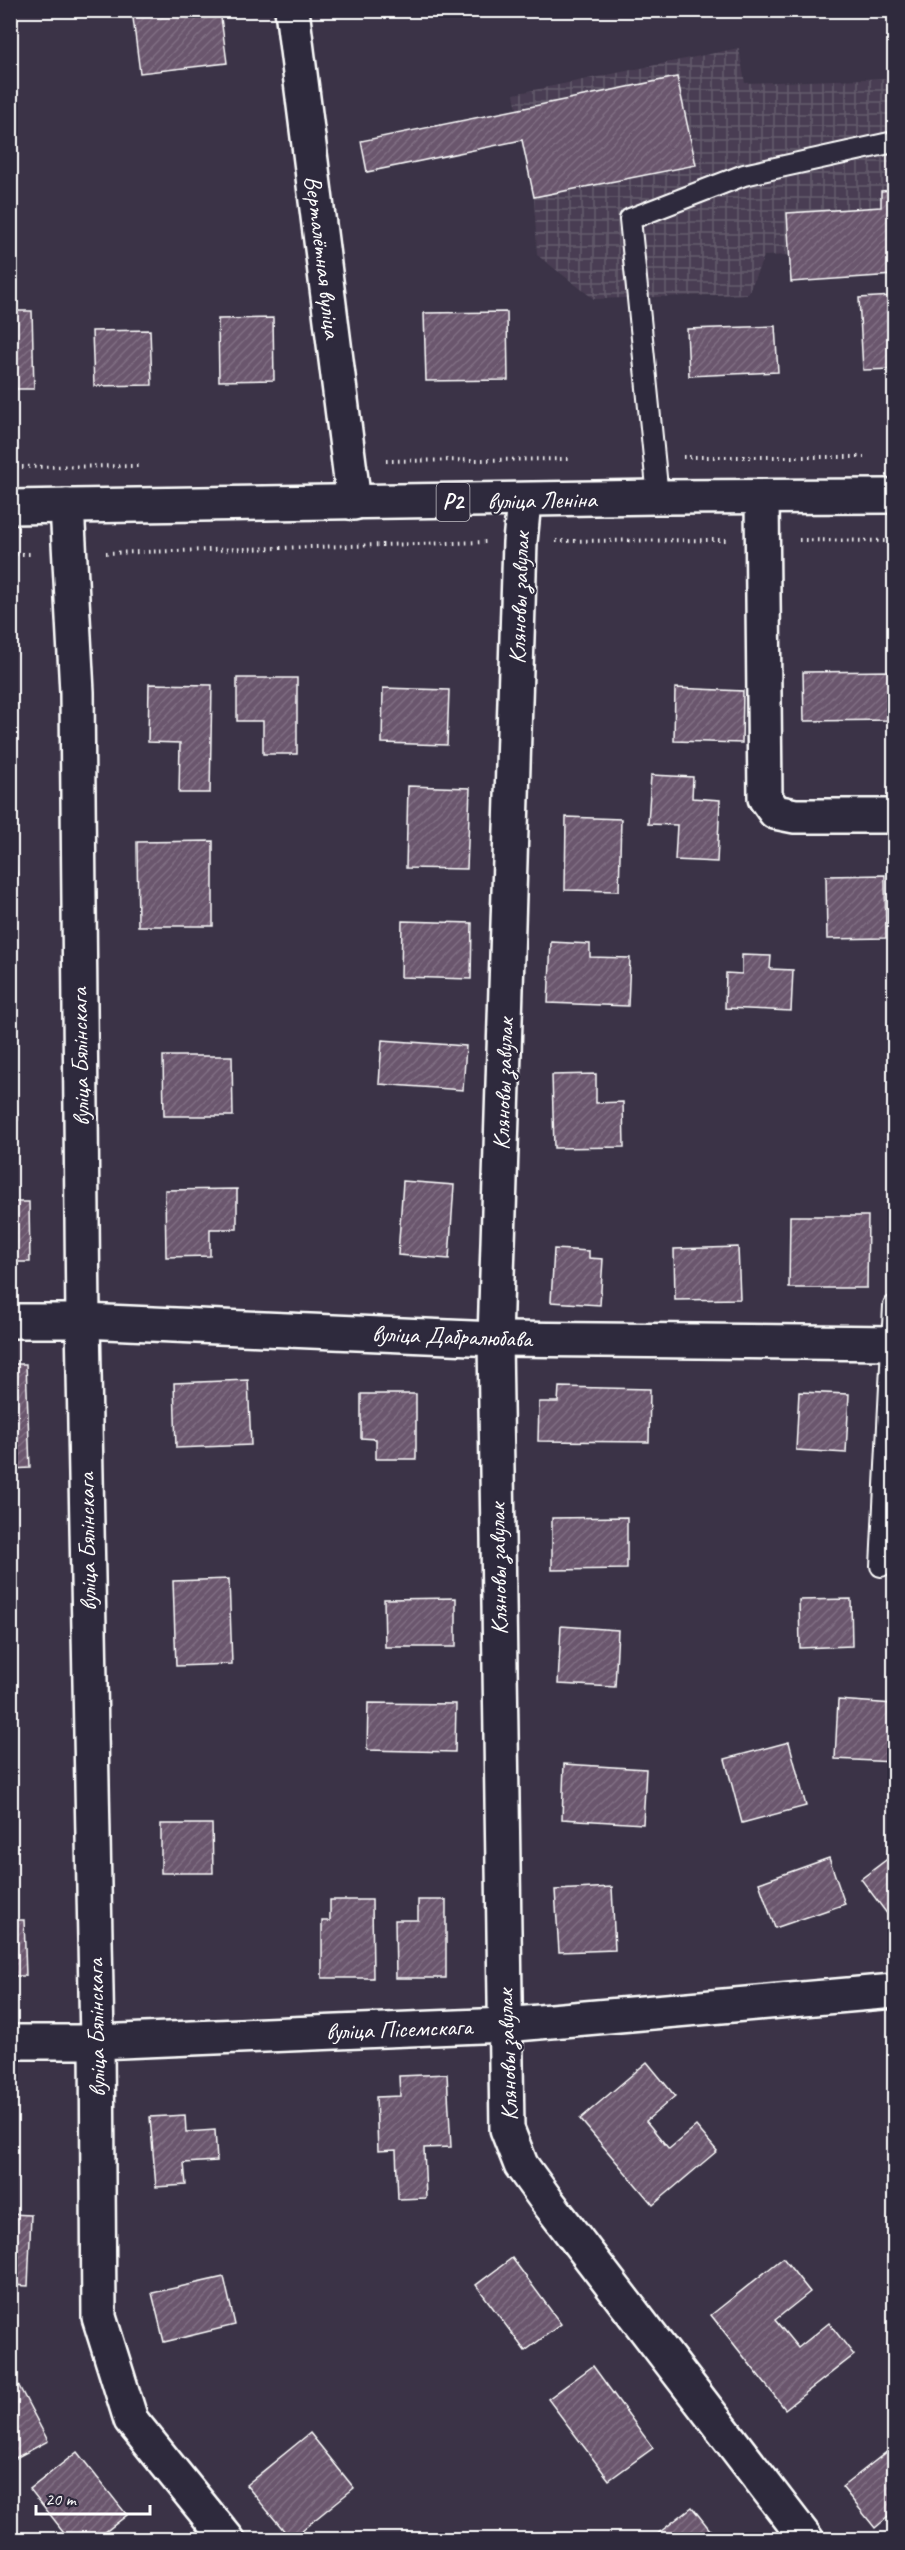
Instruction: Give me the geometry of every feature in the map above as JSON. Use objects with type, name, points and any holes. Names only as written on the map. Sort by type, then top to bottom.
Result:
[{"type":"street","name":"Верталётная вуліца","points":[[292,10],[354,502]]},
{"type":"street","name":"вуліца Леніна","points":[[10,507],[524,501],[658,497],[894,496]]},
{"type":"street","points":[[762,498],[765,798],[774,812],[795,816],[894,816]]},
{"type":"street","name":"Кляновы завулак","points":[[524,501],[520,542],[495,1339],[507,2129],[521,2165],[807,2540]]},
{"type":"street","name":"вуліца Бялінскага","points":[[67,506],[77,692],[83,1321],[97,2042],[99,2317],[131,2420],[228,2540]]},
{"type":"street","name":"вуліца Дабралюбава","points":[[10,1321],[83,1321],[495,1339],[894,1342]]},
{"type":"street","name":"вуліца Пісемскага","points":[[10,2042],[97,2042],[505,2025],[894,1991]]},
{"type":"lane","points":[[658,497],[630,219],[744,175],[894,142]]},
{"type":"lane","points":[[881,1566],[894,1306]]},
{"type":"path","points":[[10,554],[282,549],[412,542],[894,540]]},
{"type":"shaded area","points":[[739,48],[745,83],[894,78],[894,275],[791,282],[790,255],[764,256],[748,294],[594,299],[537,255],[534,197],[522,140],[367,172],[361,141],[517,109],[514,94]]},
{"type":"building","points":[[132,10],[220,10],[227,63],[140,73]]},
{"type":"building","points":[[677,77],[696,165],[534,197],[522,140],[367,172],[361,141]]},
{"type":"building","points":[[894,190],[894,275],[791,282],[787,213],[881,207],[881,191]]},
{"type":"building","points":[[894,296],[894,369],[863,370],[859,298]]},
{"type":"building","points":[[10,311],[32,311],[34,389],[10,389]]},
{"type":"building","points":[[507,312],[508,380],[426,381],[424,313]]},
{"type":"building","points":[[273,318],[274,380],[219,381],[218,319]]},
{"type":"building","points":[[775,326],[778,372],[689,376],[687,329]]},
{"type":"building","points":[[150,330],[152,385],[94,386],[92,331]]},
{"type":"building","points":[[894,671],[894,720],[804,721],[803,672]]},
{"type":"building","points":[[237,678],[297,678],[297,754],[263,754],[263,721],[237,721]]},
{"type":"building","points":[[149,684],[212,685],[210,793],[179,793],[180,743],[148,742]]},
{"type":"building","points":[[383,688],[449,690],[447,745],[382,743]]},
{"type":"building","points":[[675,688],[743,691],[742,743],[674,741]]},
{"type":"building","points":[[651,775],[693,777],[692,798],[720,800],[717,862],[675,860],[677,825],[648,824]]},
{"type":"building","points":[[408,786],[470,788],[467,869],[406,868]]},
{"type":"building","points":[[566,817],[621,819],[619,891],[565,890]]},
{"type":"building","points":[[10,820],[17,876],[10,876]]},
{"type":"building","points":[[213,841],[213,926],[138,926],[137,842]]},
{"type":"building","points":[[885,875],[886,938],[827,939],[826,876]]},
{"type":"building","points":[[402,921],[472,923],[471,979],[401,977]]},
{"type":"building","points":[[551,942],[590,944],[590,957],[630,958],[628,1006],[548,1003]]},
{"type":"building","points":[[742,955],[771,956],[770,969],[793,970],[791,1011],[725,1008],[726,973],[742,974]]},
{"type":"building","points":[[382,1040],[466,1046],[463,1090],[379,1084]]},
{"type":"building","points":[[163,1056],[232,1056],[233,1116],[164,1116]]},
{"type":"building","points":[[10,1061],[12,1061],[18,1120],[10,1120]]},
{"type":"building","points":[[596,1074],[596,1103],[623,1102],[624,1147],[554,1148],[552,1075]]},
{"type":"building","points":[[403,1181],[454,1185],[449,1259],[398,1255]]},
{"type":"building","points":[[237,1189],[237,1229],[210,1229],[210,1256],[166,1257],[165,1190]]},
{"type":"building","points":[[10,1202],[29,1202],[30,1262],[10,1262]]},
{"type":"building","points":[[790,1216],[868,1216],[867,1288],[789,1288]]},
{"type":"building","points":[[738,1247],[740,1299],[675,1300],[674,1249]]},
{"type":"building","points":[[554,1249],[589,1251],[589,1258],[603,1259],[600,1305],[551,1302]]},
{"type":"building","points":[[10,1364],[26,1364],[30,1468],[10,1469]]},
{"type":"building","points":[[248,1380],[251,1445],[176,1448],[174,1383]]},
{"type":"building","points":[[559,1387],[650,1389],[649,1442],[538,1441],[539,1402],[558,1402]]},
{"type":"building","points":[[799,1392],[849,1394],[846,1453],[796,1450]]},
{"type":"building","points":[[361,1394],[416,1394],[416,1459],[376,1459],[376,1439],[361,1438]]},
{"type":"building","points":[[10,1515],[13,1515],[15,1572],[10,1572]]},
{"type":"building","points":[[627,1517],[627,1569],[552,1570],[552,1518]]},
{"type":"building","points":[[229,1579],[232,1664],[176,1666],[173,1581]]},
{"type":"building","points":[[456,1598],[456,1647],[385,1647],[384,1599]]},
{"type":"building","points":[[851,1599],[852,1646],[800,1648],[799,1600]]},
{"type":"building","points":[[561,1626],[618,1630],[615,1687],[558,1684]]},
{"type":"building","points":[[10,1651],[14,1651],[15,1699],[10,1699]]},
{"type":"building","points":[[838,1700],[894,1704],[894,1762],[835,1759]]},
{"type":"building","points":[[368,1703],[456,1704],[455,1752],[367,1750]]},
{"type":"building","points":[[789,1742],[806,1806],[742,1823],[725,1759]]},
{"type":"building","points":[[564,1764],[646,1769],[643,1824],[562,1819]]},
{"type":"building","points":[[10,1804],[14,1850],[10,1850]]},
{"type":"building","points":[[161,1824],[212,1824],[213,1873],[161,1873]]},
{"type":"building","points":[[894,1854],[894,1923],[861,1879]]},
{"type":"building","points":[[829,1858],[845,1904],[775,1928],[759,1883]]},
{"type":"building","points":[[612,1887],[615,1950],[559,1952],[555,1890]]},
{"type":"building","points":[[330,1900],[372,1900],[373,1978],[322,1978],[322,1921],[330,1921]]},
{"type":"building","points":[[418,1900],[446,1900],[446,1978],[396,1978],[395,1920],[418,1920]]},
{"type":"building","points":[[10,1920],[24,1920],[26,1976],[10,1976]]},
{"type":"building","points":[[647,2062],[675,2096],[646,2121],[669,2149],[696,2126],[717,2151],[653,2205],[580,2119]]},
{"type":"building","points":[[447,2074],[451,2147],[424,2148],[426,2198],[398,2199],[396,2150],[378,2151],[376,2097],[400,2096],[399,2076]]},
{"type":"building","points":[[185,2115],[186,2132],[215,2130],[217,2161],[184,2163],[186,2185],[156,2187],[150,2117]]},
{"type":"building","points":[[10,2214],[31,2215],[28,2286],[10,2285]]},
{"type":"building","points":[[512,2258],[561,2324],[525,2351],[476,2285]]},
{"type":"building","points":[[783,2258],[810,2292],[775,2320],[798,2348],[829,2323],[854,2355],[785,2409],[711,2315]]},
{"type":"building","points":[[224,2277],[235,2325],[164,2342],[152,2293]]},
{"type":"building","points":[[593,2366],[653,2448],[609,2480],[548,2399]]},
{"type":"building","points":[[10,2369],[48,2441],[10,2461]]},
{"type":"building","points":[[310,2433],[354,2488],[291,2539],[246,2485]]},
{"type":"building","points":[[893,2447],[894,2512],[875,2528],[842,2487]]},
{"type":"building","points":[[77,2452],[127,2515],[95,2540],[70,2540],[30,2489]]},
{"type":"building","points":[[692,2507],[718,2540],[651,2540],[651,2539]]}]
